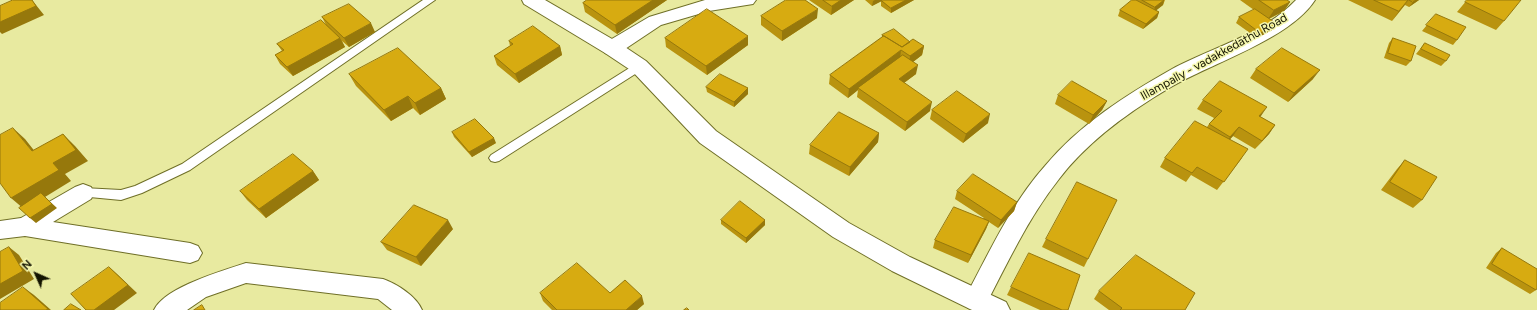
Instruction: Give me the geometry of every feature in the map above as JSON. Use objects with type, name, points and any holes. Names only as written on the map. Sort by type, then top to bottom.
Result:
[{"type":"street","points":[[531,0],[612,48],[639,66],[708,137],[841,230],[901,264],[997,310]]},
{"type":"street","points":[[612,48],[655,21],[708,5],[747,0]]},
{"type":"street","name":"Illampally - vadakkedathu Road","points":[[976,300],[1013,232],[1032,201],[1052,172],[1086,138],[1151,90],[1182,72],[1247,41],[1285,20],[1306,0]]},
{"type":"street","points":[[25,227],[83,193]]},
{"type":"street","points":[[0,230],[25,227],[190,253]]},
{"type":"street","points":[[166,310],[198,290],[246,273],[382,289],[410,310]]},
{"type":"lane","points":[[83,193],[121,195],[138,190],[186,167],[430,0]]},
{"type":"lane","points":[[495,158],[639,66]]},
{"type":"building","points":[[13,0],[32,0],[36,6],[0,22],[0,6]]},
{"type":"building","points":[[587,0],[653,0],[615,25],[583,3]]},
{"type":"building","points":[[786,0],[805,0],[818,9],[782,31],[761,16]]},
{"type":"building","points":[[823,0],[841,0],[832,6]]},
{"type":"building","points":[[881,0],[906,0],[891,8]]},
{"type":"building","points":[[1132,0],[1136,0],[1159,12],[1146,24],[1120,10]]},
{"type":"building","points":[[1142,0],[1164,0],[1155,7]]},
{"type":"building","points":[[1259,0],[1287,0],[1290,2],[1274,10]]},
{"type":"building","points":[[1374,0],[1408,0],[1399,11]]},
{"type":"building","points":[[1467,0],[1521,0],[1504,21],[1465,2]]},
{"type":"building","points":[[349,4],[371,23],[344,38],[322,17]]},
{"type":"building","points":[[707,9],[748,36],[706,66],[665,38]]},
{"type":"building","points":[[1255,9],[1277,24],[1260,33],[1239,17]]},
{"type":"building","points":[[1436,14],[1466,27],[1457,40],[1426,25]]},
{"type":"building","points":[[321,20],[340,38],[287,67],[275,55],[284,50],[277,44]]},
{"type":"building","points":[[533,26],[560,46],[515,74],[494,56],[513,44],[509,41]]},
{"type":"building","points":[[894,29],[910,42],[902,47],[882,35]]},
{"type":"building","points":[[884,36],[902,47],[913,39],[924,46],[910,56],[901,50],[849,89],[830,75]]},
{"type":"building","points":[[1393,38],[1416,46],[1411,61],[1388,53]]},
{"type":"building","points":[[1425,43],[1450,55],[1446,61],[1421,49]]},
{"type":"building","points":[[398,48],[441,88],[415,103],[408,96],[384,110],[349,74]]},
{"type":"building","points":[[1282,48],[1320,70],[1294,93],[1256,69]]},
{"type":"building","points":[[903,55],[918,65],[899,79],[932,102],[907,122],[858,88]]},
{"type":"building","points":[[720,74],[748,88],[734,102],[706,87]]},
{"type":"building","points":[[1072,81],[1107,101],[1093,115],[1058,95]]},
{"type":"building","points":[[1220,81],[1267,107],[1259,116],[1275,125],[1262,141],[1239,127],[1230,137],[1209,124],[1222,111],[1203,100]]},
{"type":"building","points":[[957,91],[990,114],[966,134],[932,110]]},
{"type":"building","points":[[839,112],[879,133],[850,167],[810,145]]},
{"type":"building","points":[[475,119],[494,138],[469,152],[452,132]]},
{"type":"building","points":[[1195,121],[1248,149],[1224,182],[1197,167],[1192,173],[1165,158]]},
{"type":"building","points":[[13,128],[32,151],[63,134],[76,150],[53,163],[59,170],[11,198],[0,183],[0,135]]},
{"type":"building","points":[[293,154],[313,171],[259,209],[240,191]]},
{"type":"building","points":[[1405,160],[1437,177],[1422,200],[1390,182]]},
{"type":"building","points":[[973,174],[1017,202],[1001,220],[957,191]]},
{"type":"building","points":[[1077,182],[1117,200],[1088,259],[1046,239]]},
{"type":"building","points":[[41,193],[52,204],[30,218],[19,208]]},
{"type":"building","points":[[740,201],[765,220],[746,238],[721,220]]},
{"type":"building","points":[[414,205],[448,220],[416,257],[381,242]]},
{"type":"building","points":[[954,207],[989,221],[971,255],[935,240]]},
{"type":"building","points":[[9,247],[23,271],[0,284],[0,252]]},
{"type":"building","points":[[1502,248],[1537,269],[1536,290],[1492,264]]},
{"type":"building","points":[[1029,253],[1080,275],[1068,310],[1062,310],[1011,287]]},
{"type":"building","points":[[1136,255],[1195,293],[1185,310],[1120,310],[1122,308],[1099,291]]},
{"type":"building","points":[[577,263],[610,293],[625,280],[642,296],[626,310],[557,310],[540,293]]},
{"type":"building","points":[[109,267],[128,285],[94,310],[86,310],[71,294]]},
{"type":"building","points":[[23,287],[48,309],[0,310],[0,303]]},
{"type":"building","points":[[71,304],[81,310],[64,310]]},
{"type":"building","points":[[202,305],[205,310],[194,310]]}]
